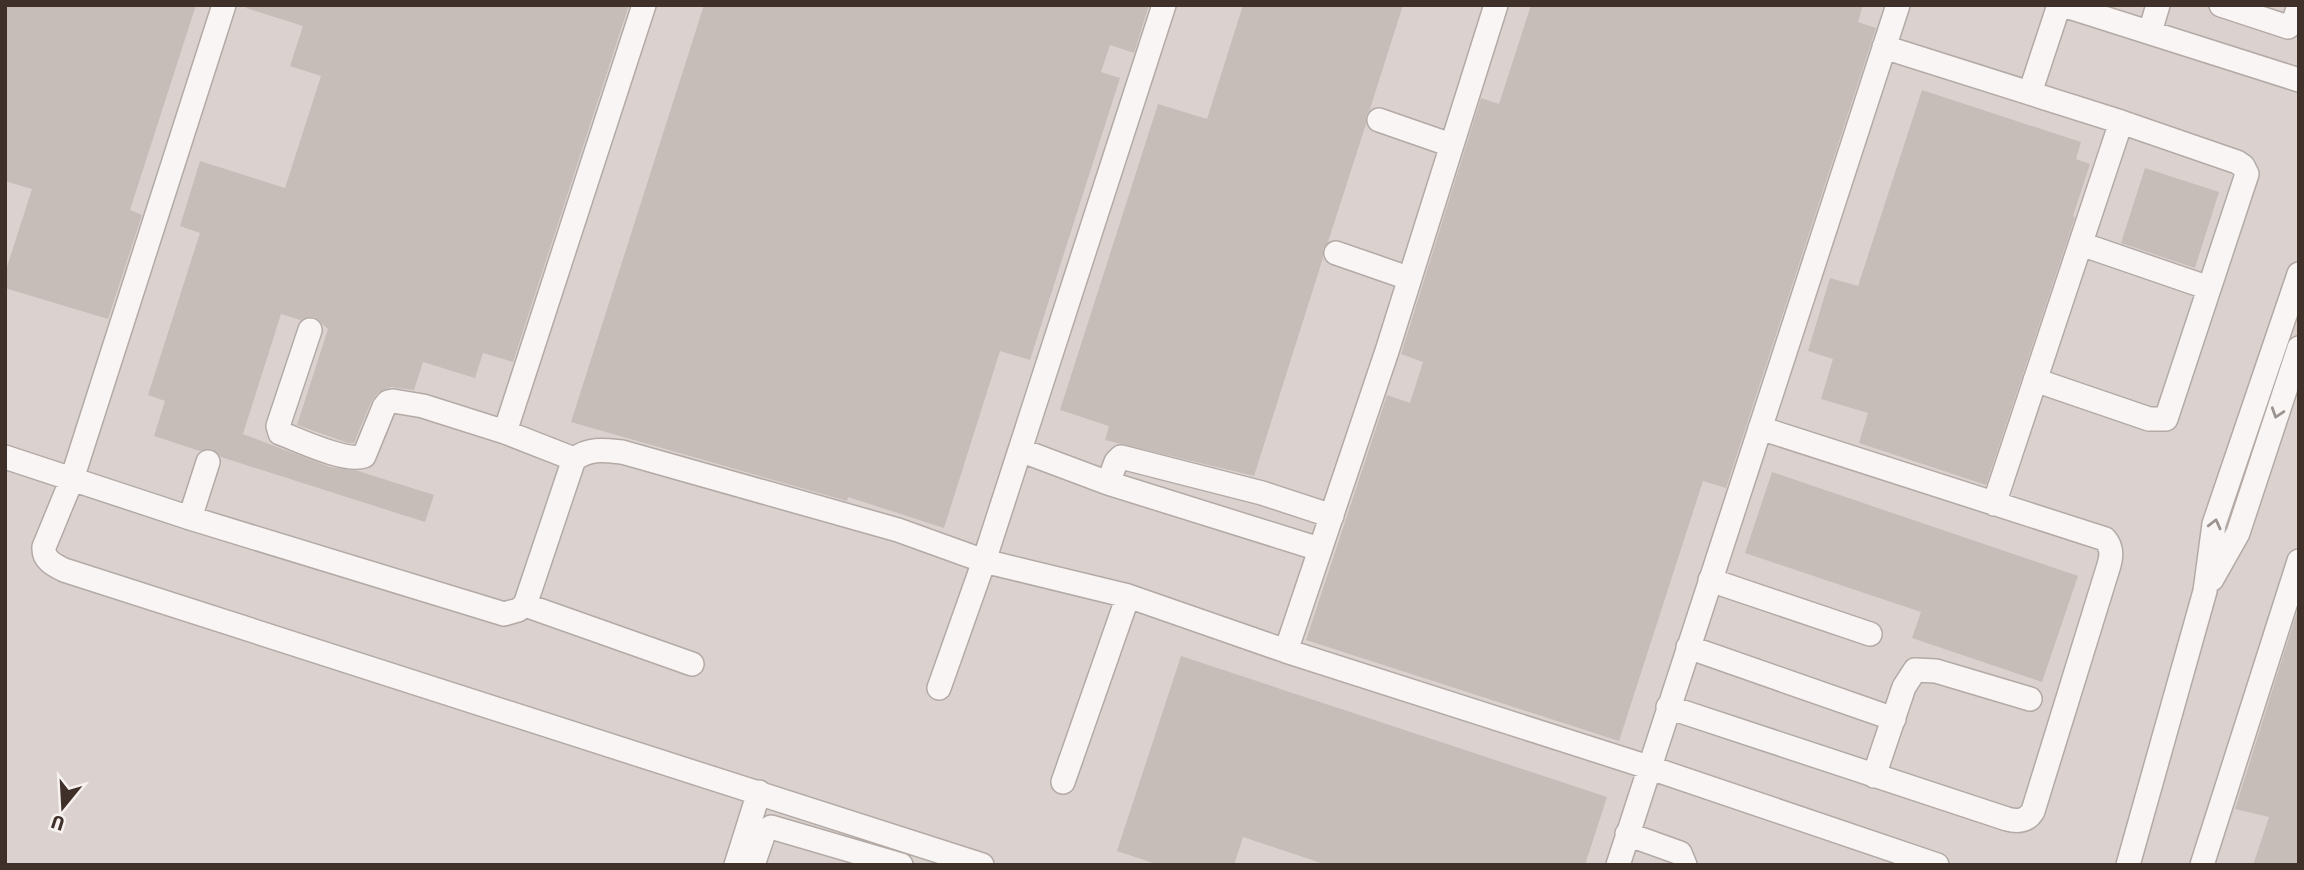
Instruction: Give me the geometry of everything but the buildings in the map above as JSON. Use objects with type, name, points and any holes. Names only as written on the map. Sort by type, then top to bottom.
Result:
[{"type":"lane","points":[[224,5],[72,479],[44,547],[44,553],[53,565],[982,865]]},
{"type":"lane","points":[[505,432],[644,5]]},
{"type":"lane","points":[[939,688],[984,561],[1164,5]]},
{"type":"lane","points":[[1286,651],[1387,351],[1496,5]]},
{"type":"lane","points":[[1618,865],[1898,5]]},
{"type":"lane","points":[[2030,93],[2061,5],[2299,80]]},
{"type":"lane","points":[[2150,32],[2158,5]]},
{"type":"lane","points":[[2221,5],[2288,27],[2299,6]]},
{"type":"lane","points":[[1884,47],[2121,122],[2237,162],[2247,174],[2166,419],[2149,419],[2035,380]]},
{"type":"lane","points":[[1379,120],[1451,145]]},
{"type":"lane","points":[[1994,504],[2121,122]]},
{"type":"lane","points":[[2081,244],[2209,288]]},
{"type":"lane","points":[[1336,253],[1408,278]]},
{"type":"lane","points":[[2128,865],[2205,591],[2214,524],[2299,274]]},
{"type":"lane","points":[[310,330],[278,426],[280,433],[357,459],[364,456],[384,407],[393,401],[423,407],[505,432],[575,459]]},
{"type":"lane","points":[[2205,591],[2238,533],[2299,348]]},
{"type":"lane","points":[[1668,707],[2013,821],[2030,817],[2033,811],[2109,565],[2112,551],[2105,539],[1760,428]]},
{"type":"lane","points":[[5,457],[495,613],[510,613],[525,605],[575,459],[584,452],[597,449],[622,452],[898,530],[984,561],[1128,596],[1286,651],[1648,767],[1937,865]]},
{"type":"lane","points":[[1020,450],[1108,484],[1319,550]]},
{"type":"lane","points":[[1108,484],[1116,462],[1121,457],[1262,493],[1332,516]]},
{"type":"lane","points":[[190,518],[208,463]]},
{"type":"lane","points":[[2202,865],[2299,561]]},
{"type":"lane","points":[[1710,580],[1870,634]]},
{"type":"lane","points":[[1063,782],[1128,596]]},
{"type":"lane","points":[[525,605],[692,664]]},
{"type":"lane","points":[[1688,647],[1894,719]]},
{"type":"lane","points":[[1874,776],[1904,687],[1915,670],[1936,671],[2030,699]]},
{"type":"lane","points":[[736,865],[759,792]]},
{"type":"lane","points":[[753,865],[764,833],[771,827],[853,857],[901,865]]},
{"type":"lane","points":[[1627,834],[1679,853],[1685,865]]},
{"type":"shaded area","points":[[5,5],[2299,5],[2299,865],[5,865]]}]
